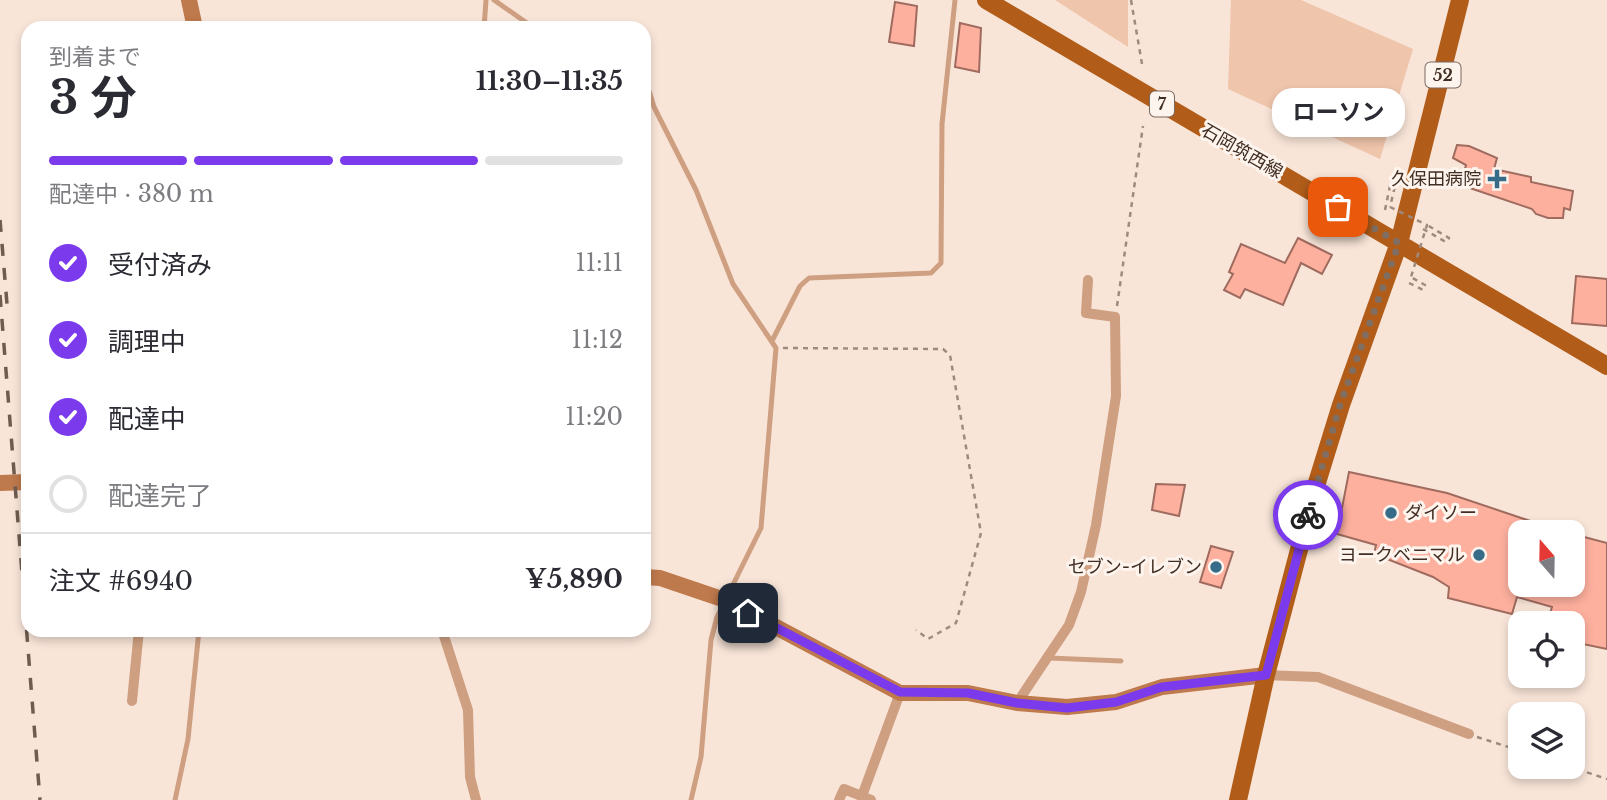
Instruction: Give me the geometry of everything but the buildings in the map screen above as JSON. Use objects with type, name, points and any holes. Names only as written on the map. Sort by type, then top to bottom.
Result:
[{"type":"main road","name":"石岡筑西線","points":[[986,0],[1607,366]]},
{"type":"main road","name":"52","points":[[1238,800],[1266,675],[1326,453],[1399,243],[1460,0]]},
{"type":"street","points":[[189,0],[194,21]]},
{"type":"street","points":[[1017,703],[1069,625],[1081,592],[1096,525],[1116,396],[1115,317],[1086,313],[1088,281]]},
{"type":"street","points":[[0,483],[21,482]]},
{"type":"street","points":[[651,577],[725,600],[900,692],[968,693],[1017,703],[1067,708],[1104,704],[1162,687],[1266,675],[1318,677],[1469,734]]},
{"type":"street","points":[[132,701],[138,637]]},
{"type":"street","points":[[444,637],[468,710],[470,777],[476,800]]},
{"type":"street","points":[[839,800],[844,789],[867,798],[900,692]]},
{"type":"lane","points":[[484,21],[486,0]]},
{"type":"lane","points":[[494,0],[524,21]]},
{"type":"lane","points":[[773,339],[800,286],[809,278],[931,272],[941,263],[942,124],[955,0]]},
{"type":"lane","points":[[651,97],[696,190],[733,284],[773,339],[776,348],[761,528],[725,600],[711,640],[701,757],[691,800]]},
{"type":"lane","points":[[175,800],[188,739],[197,637]]},
{"type":"lane","points":[[1049,658],[1121,662]]},
{"type":"path","points":[[1130,0],[1142,64]]},
{"type":"path","points":[[1115,317],[1143,126]]},
{"type":"path","points":[[1385,210],[1391,181],[1396,182],[1390,207],[1449,237],[1446,242],[1423,229]]},
{"type":"path","points":[[1409,283],[1423,290],[1425,285],[1411,277],[1427,225]]},
{"type":"path","points":[[776,348],[943,349],[950,355],[981,533],[956,623],[928,639],[916,630]]},
{"type":"path","points":[[1469,734],[1508,747]]},
{"type":"path","points":[[1585,772],[1607,779]]},
{"type":"shaded area","points":[[1055,0],[1128,0],[1128,47]]},
{"type":"shaded area","points":[[1231,0],[1301,0],[1413,49],[1380,159],[1228,89]]},
{"type":"railway","points":[[0,220],[7,304]]},
{"type":"railway","points":[[0,295],[21,560]]},
{"type":"railway","points":[[27,637],[40,800]]},
{"type":"way so far","points":[[1308,515],[1340,405],[1399,243],[1338,207]]},
{"type":"place","name":"久保田病院","points":[[1497,179]]},
{"type":"place","name":"ローソン","points":[[1338,207]]},
{"type":"place","name":"ダイソー","points":[[1391,513]]},
{"type":"place","name":"ヨークベニマル","points":[[1479,555]]},
{"type":"place","name":"セブン-イレブン","points":[[1216,567]]},
{"type":"route","points":[[748,613],[884,687],[900,692],[942,695],[968,693],[1017,703],[1067,708],[1116,702],[1162,687],[1266,675],[1308,515]]}]
